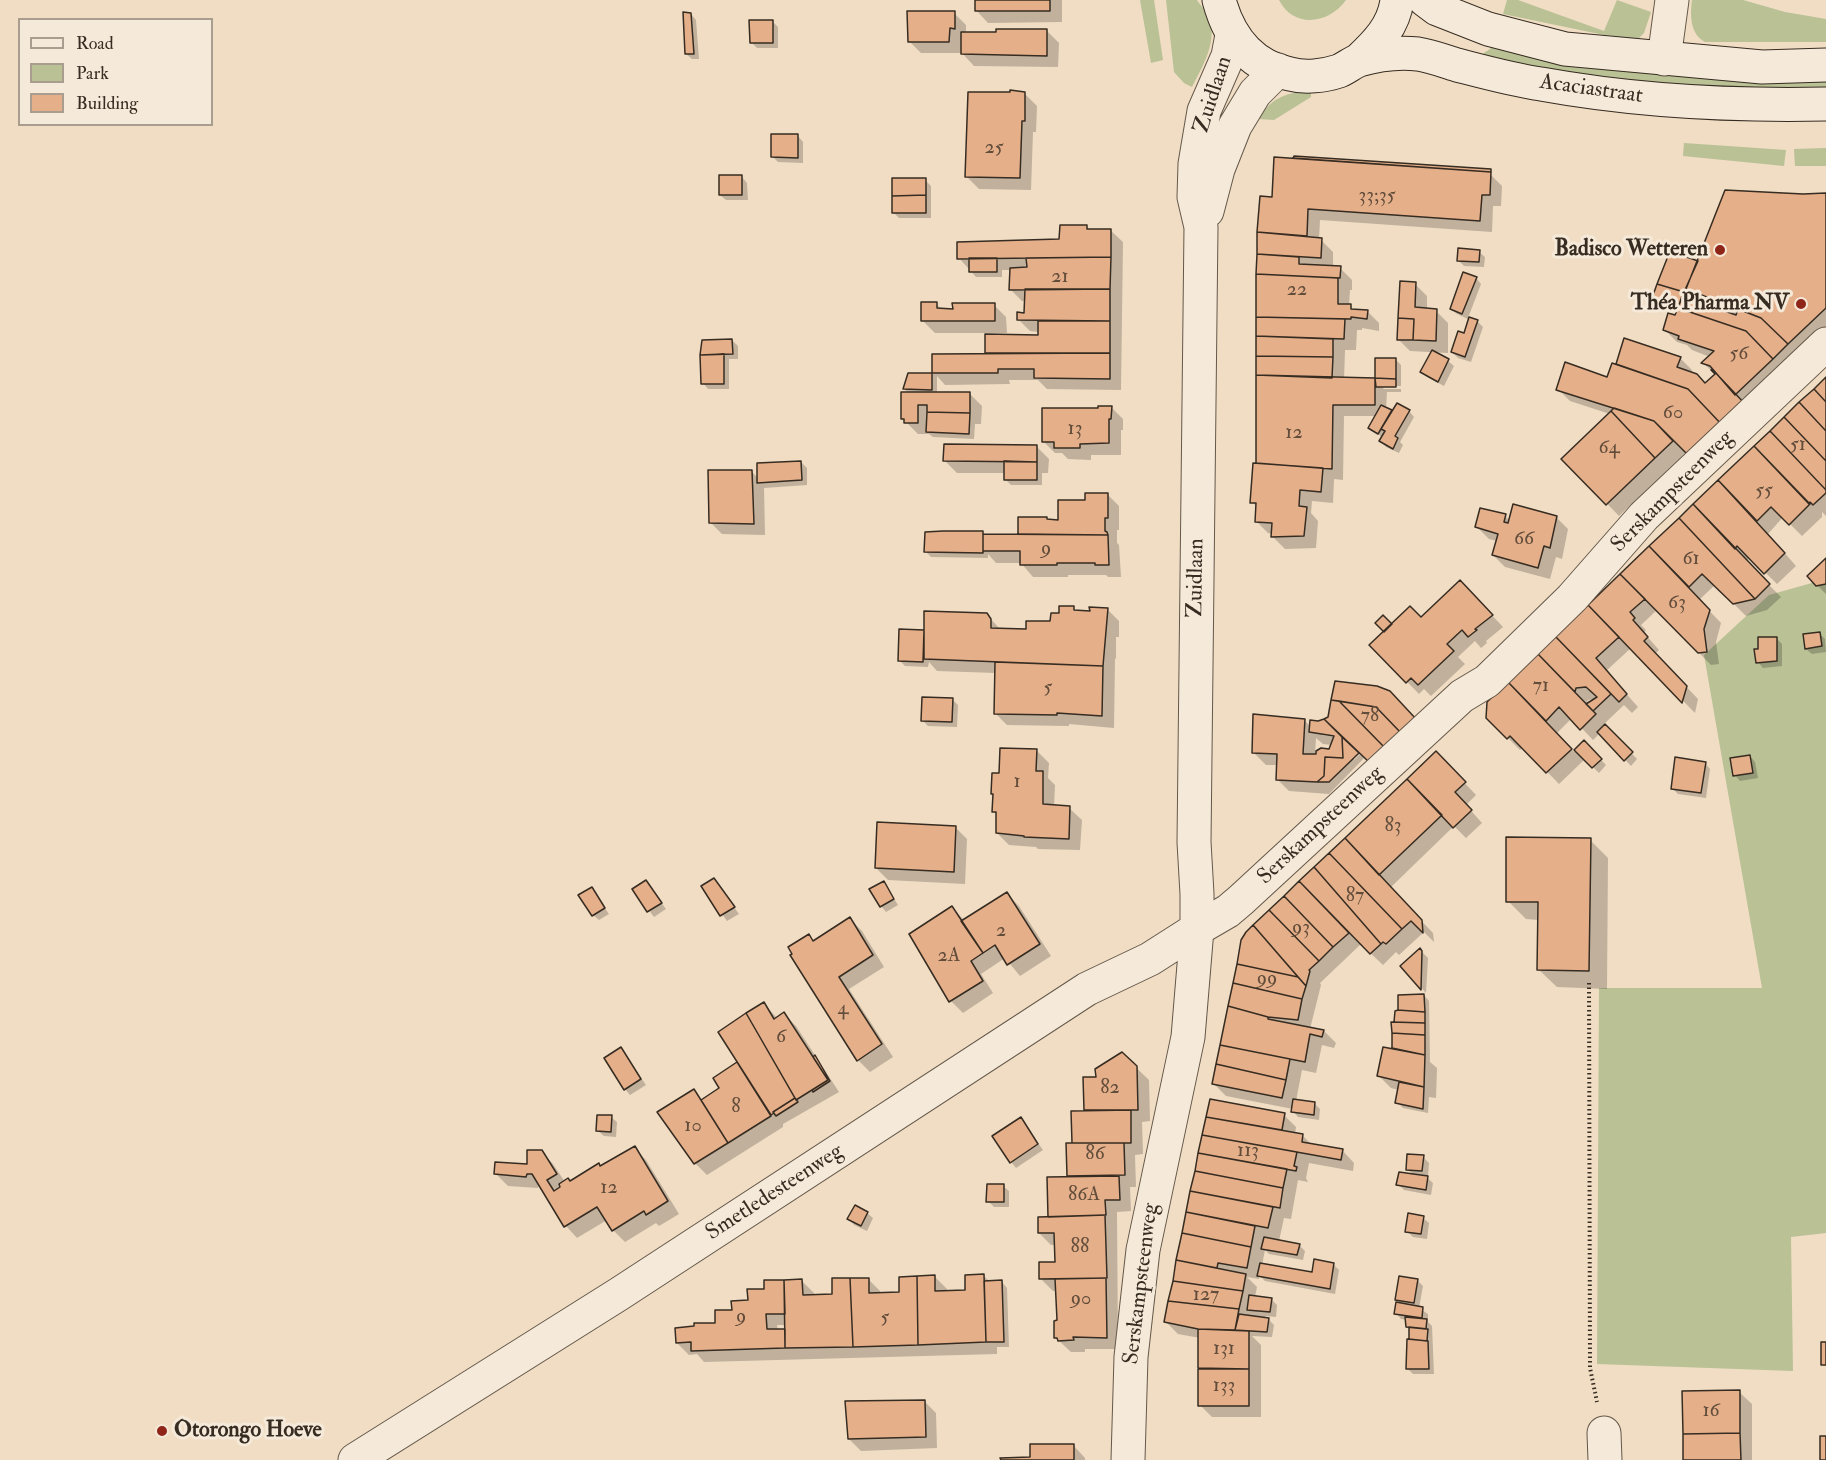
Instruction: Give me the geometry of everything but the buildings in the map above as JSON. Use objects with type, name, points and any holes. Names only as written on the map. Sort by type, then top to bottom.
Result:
[{"type":"street","name":"Acaciastraat","points":[[1219,0],[1232,35],[1248,53],[1268,67],[1290,74],[1314,76],[1338,71],[1359,60],[1381,39],[1395,12],[1397,0]]},
{"type":"street","name":"Acaciastraat","points":[[1425,0],[1437,9],[1488,29],[1554,46],[1664,59],[1762,67],[1826,65]]},
{"type":"street","points":[[1664,59],[1672,0]]},
{"type":"street","name":"Zuidlaan","points":[[1197,929],[1194,842],[1201,227],[1194,197],[1195,164],[1204,111],[1228,56],[1232,35]]},
{"type":"street","name":"Acaciastraat","points":[[1359,60],[1395,54],[1419,54],[1539,84],[1628,97],[1697,103],[1826,104]]},
{"type":"street","name":"Zuidlaan","points":[[1201,227],[1212,199],[1218,169],[1235,126],[1255,93],[1278,70]]},
{"type":"street","name":"Serskampsteenweg","points":[[1128,1460],[1132,1348],[1143,1250],[1188,1037],[1197,929],[1228,911],[1241,900],[1462,696],[1487,681],[1572,598],[1644,516],[1826,344]]},
{"type":"street","name":"Smetledesteenweg","points":[[355,1460],[628,1288],[1087,989],[1150,958],[1197,929]]},
{"type":"path","points":[[1589,983],[1590,1368],[1604,1446]]},
{"type":"green space","points":[[1140,0],[1154,0],[1163,60],[1151,63]]},
{"type":"green space","points":[[1166,0],[1197,0],[1207,13],[1211,24],[1211,43],[1192,87],[1184,83],[1174,72]]},
{"type":"green space","points":[[1279,0],[1346,0],[1330,14],[1312,20],[1293,16]]},
{"type":"green space","points":[[1507,0],[1518,0],[1604,31],[1617,0],[1651,12],[1644,33],[1638,39],[1604,35],[1503,14]]},
{"type":"green space","points":[[1692,0],[1743,0],[1785,12],[1826,19],[1826,42],[1705,42],[1700,39],[1694,29],[1691,18]]},
{"type":"green space","points":[[1492,42],[1826,75],[1826,96],[1707,94],[1476,58],[1490,49]]},
{"type":"green space","points":[[1311,90],[1311,97],[1274,120],[1258,119],[1269,105],[1280,97]]},
{"type":"green space","points":[[1684,143],[1786,150],[1784,166],[1683,156]]},
{"type":"green space","points":[[1826,148],[1826,166],[1795,166],[1794,149]]},
{"type":"green space","points":[[1826,579],[1826,1233],[1791,1237],[1793,1371],[1597,1364],[1599,988],[1762,988],[1704,655],[1769,595]]},
{"type":"place","name":"Badisco Wetteren","points":[[1720,250]]},
{"type":"place","name":"Théa Pharma NV","points":[[1801,304]]},
{"type":"place","name":"Otorongo Hoeve","points":[[162,1431]]}]
